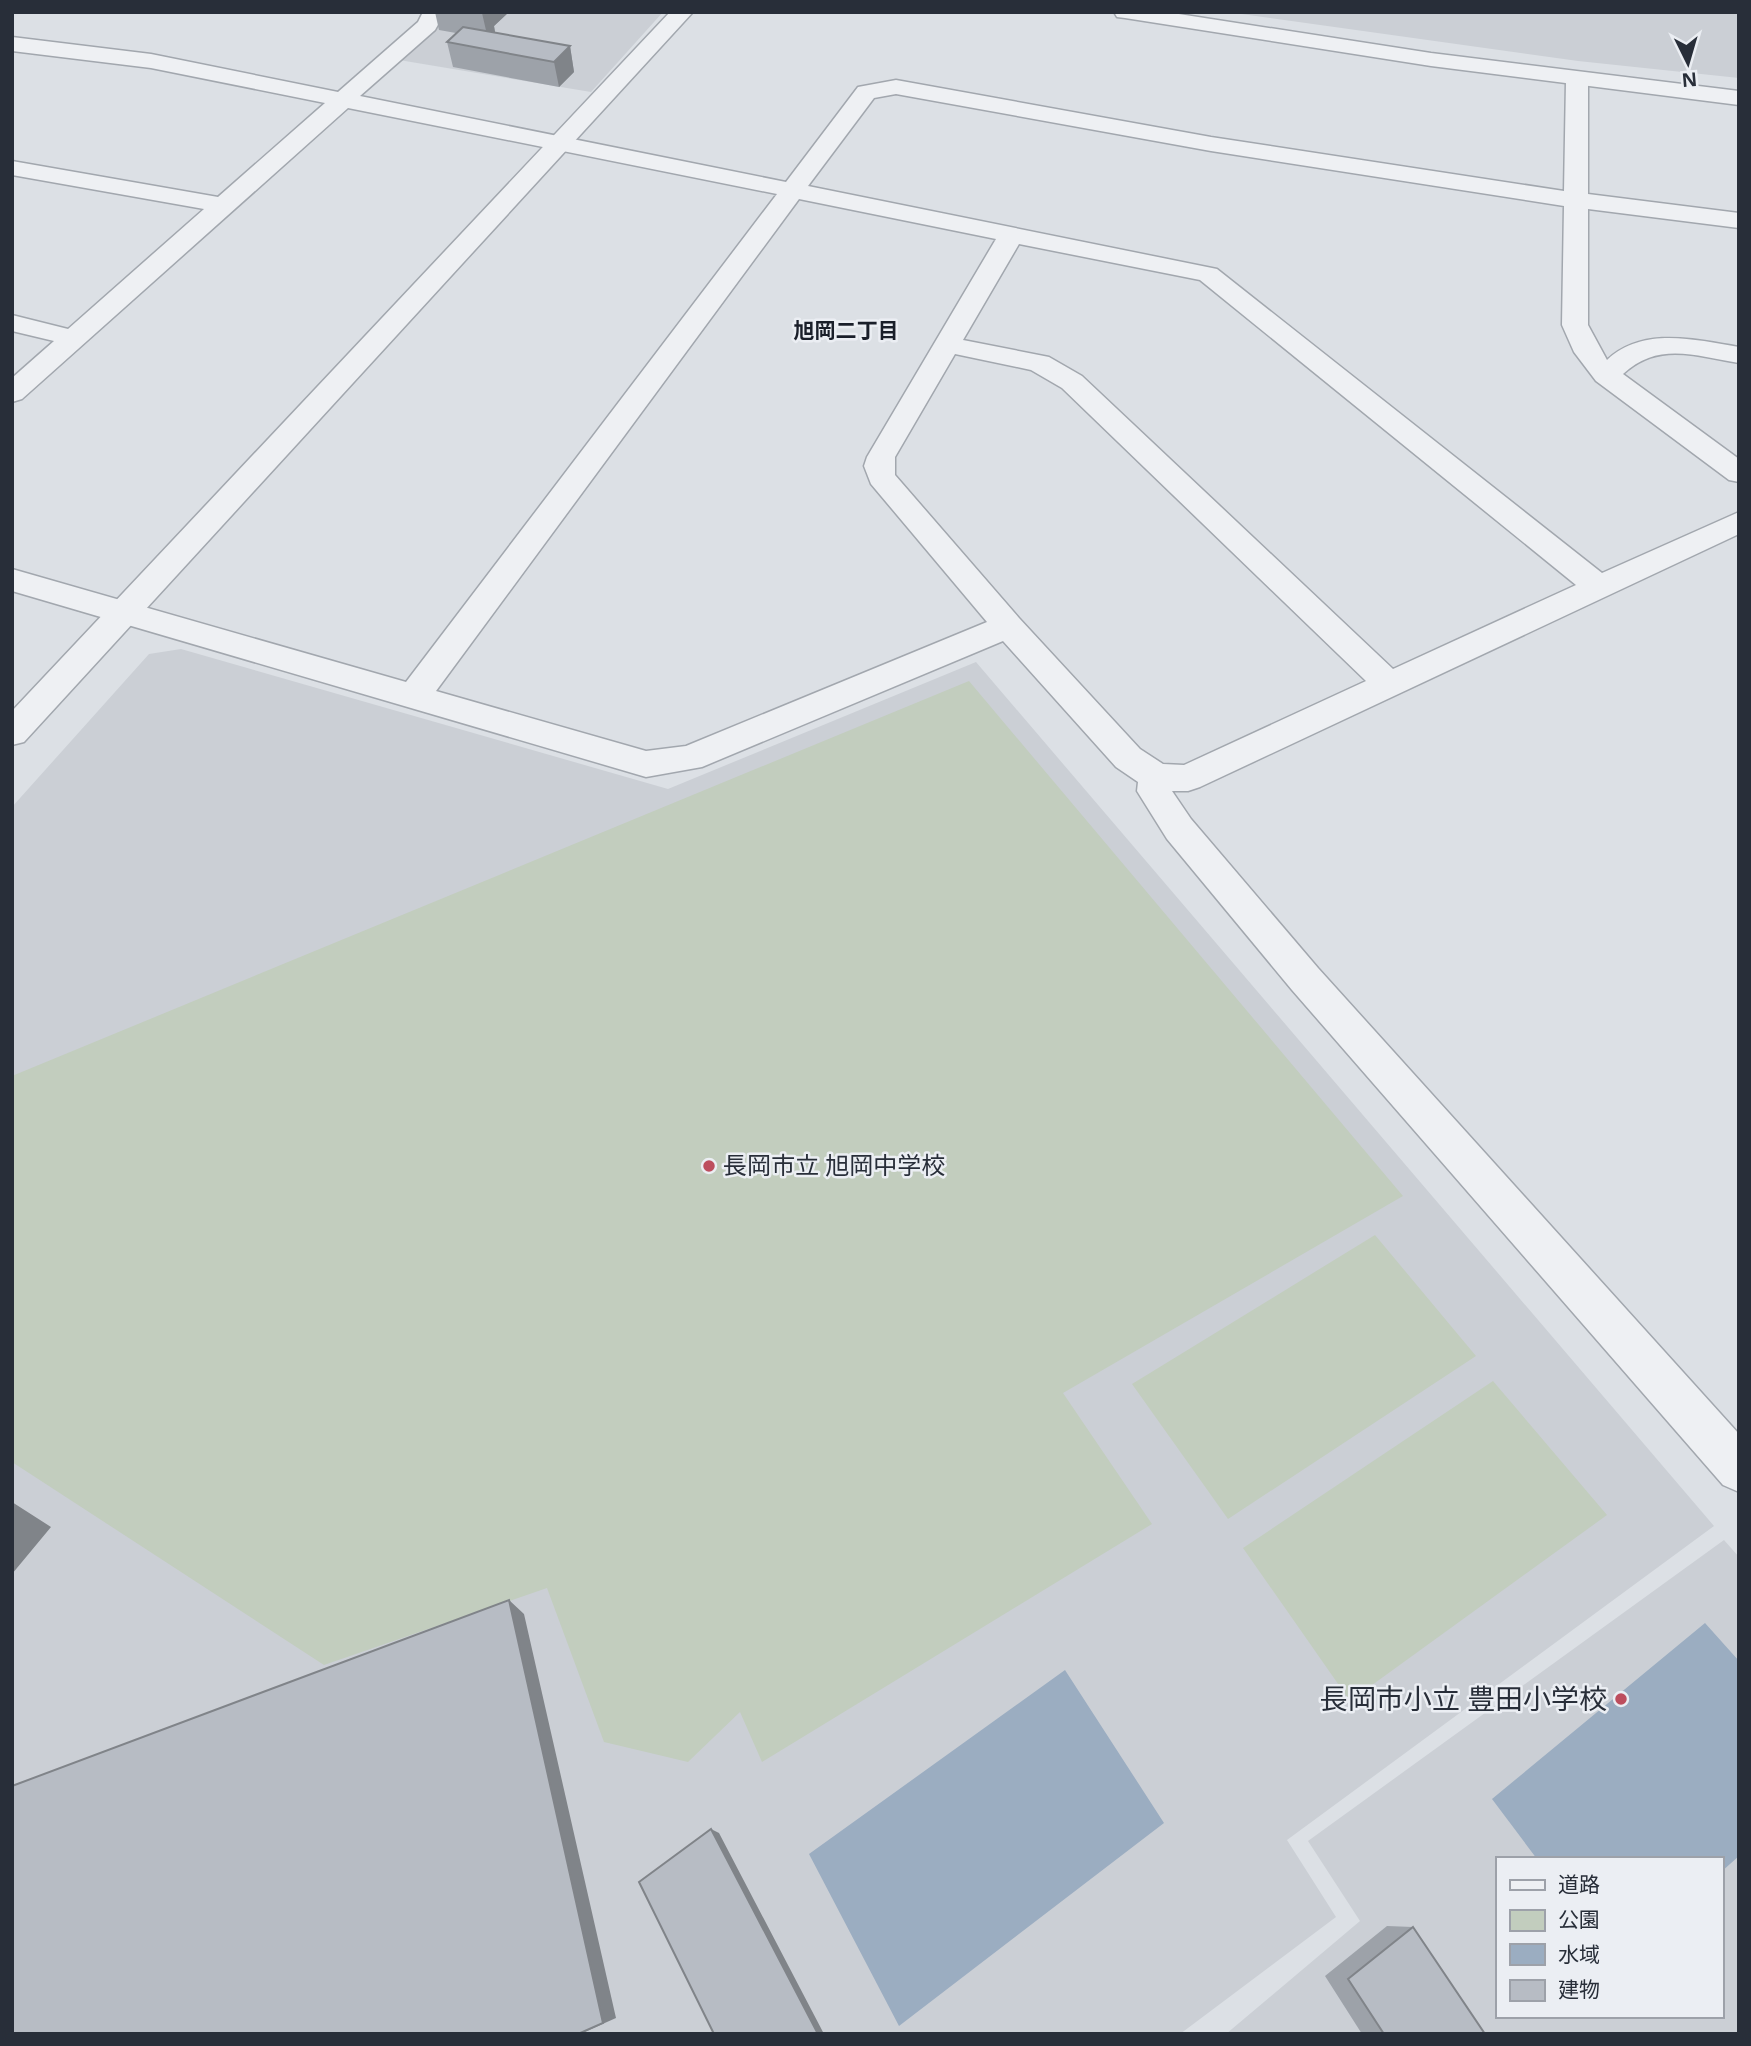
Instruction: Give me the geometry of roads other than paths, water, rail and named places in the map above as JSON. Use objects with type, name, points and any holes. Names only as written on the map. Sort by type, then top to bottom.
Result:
[{"type":"street","points":[[12,393],[427,24],[434,12]]},
{"type":"street","points":[[12,733],[682,12]]},
{"type":"street","points":[[1125,12],[1379,54],[1577,81],[1739,98]]},
{"type":"street","points":[[12,44],[151,61],[1208,274],[1598,586]]},
{"type":"street","points":[[1577,81],[1575,325],[1591,360],[1606,375],[1739,473]]},
{"type":"street","points":[[414,696],[861,97],[878,88],[896,87],[1262,153],[1577,202],[1739,221]]},
{"type":"street","points":[[12,168],[222,205]]},
{"type":"street","points":[[1013,234],[881,457],[881,477],[1008,626],[1128,758],[1146,773],[1169,779],[1188,778],[1739,522]]},
{"type":"street","points":[[12,324],[73,338]]},
{"type":"street","points":[[947,345],[1039,363],[1072,382],[1390,685]]},
{"type":"street","points":[[1606,375],[1632,352],[1648,347],[1667,346],[1739,355]]},
{"type":"street","points":[[12,580],[646,764],[690,758],[1008,626]]},
{"type":"street","points":[[1157,775],[1154,791],[1179,829],[1215,872],[1305,979],[1739,1469]]},
{"type":"water","points":[[1705,1623],[1739,1661],[1739,1856],[1723,1870],[1723,1857],[1536,1857],[1492,1799]]},
{"type":"water","points":[[1065,1670],[1164,1823],[899,2026],[809,1854]]},
{"type":"place","name":"長岡市立 旭岡中学校","points":[[709,1166]]},
{"type":"place","name":"長岡市小立 豊田小学校","points":[[1621,1699]]},
{"type":"district","name":"旭岡二丁目","points":[[846,331]]}]
